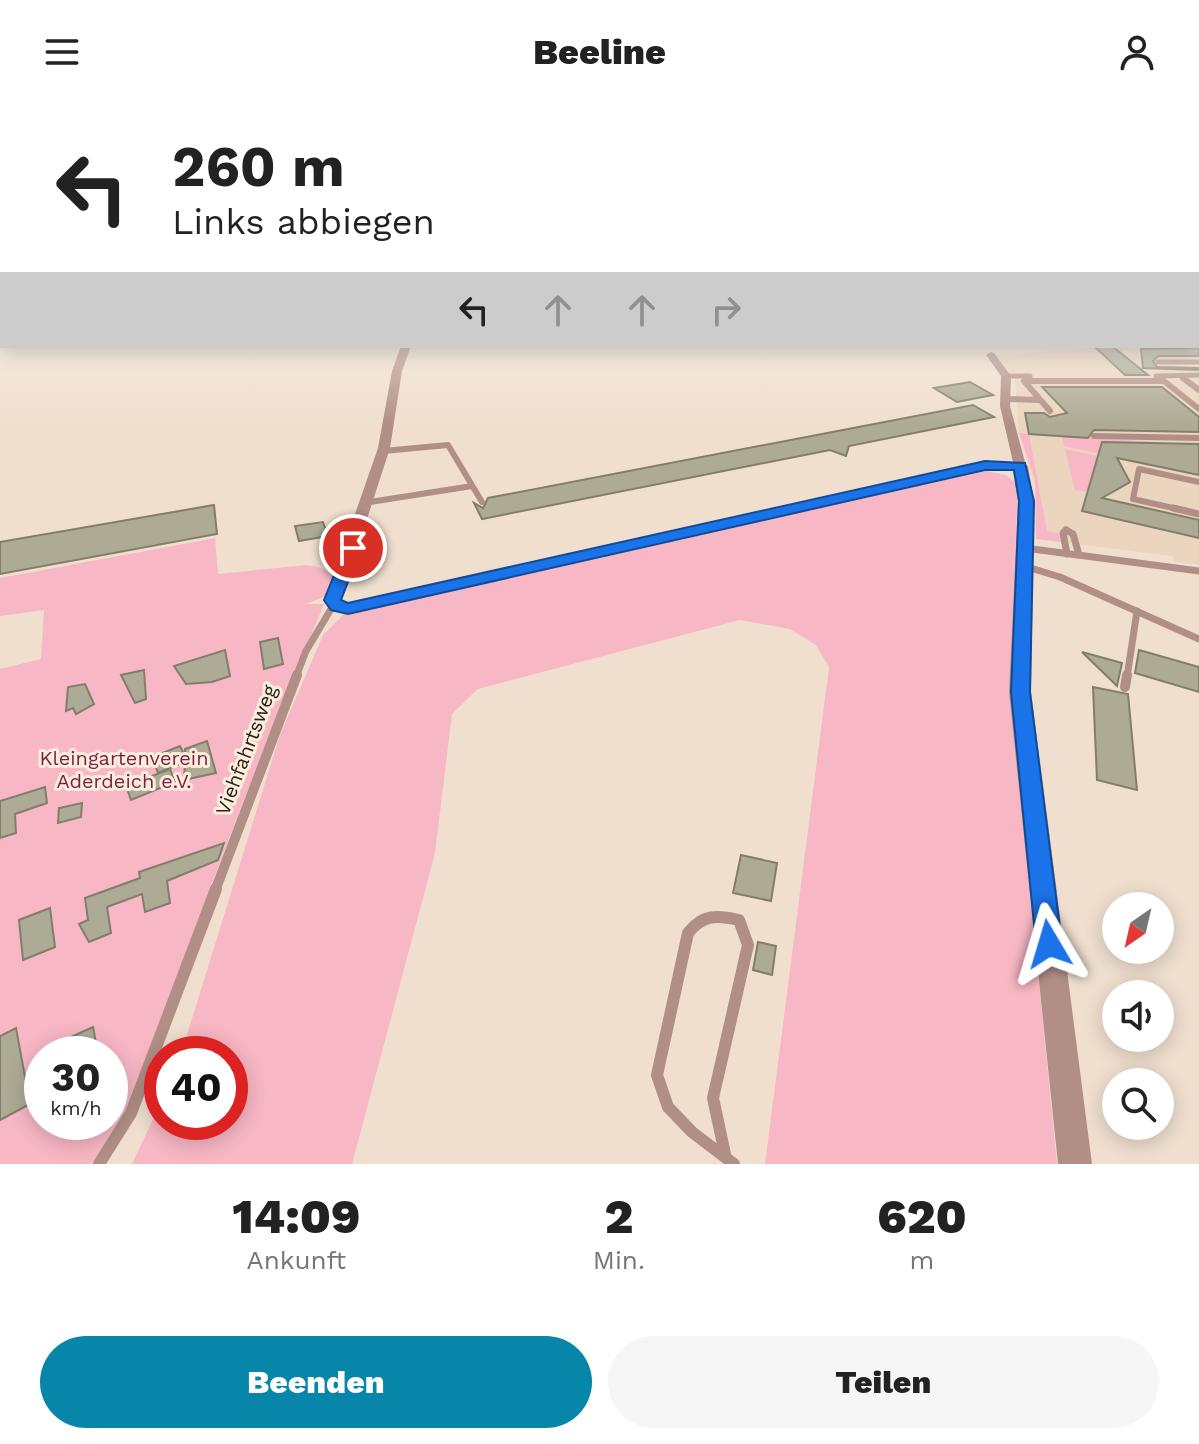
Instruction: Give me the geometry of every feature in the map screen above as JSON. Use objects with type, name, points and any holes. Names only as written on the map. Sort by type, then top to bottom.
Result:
[{"type":"street","name":"Viehfahrtsweg","points":[[334,604],[334,595],[370,502],[391,419],[394,373],[405,348]]},
{"type":"street","points":[[991,355],[1006,376],[1006,399],[1026,501],[1020,692],[1075,1164]]},
{"type":"street","points":[[334,604],[354,608],[985,466],[1020,466]]},
{"type":"lane","points":[[1158,362],[1199,362]]},
{"type":"lane","points":[[1180,375],[1199,390]]},
{"type":"lane","points":[[1006,376],[1199,375]]},
{"type":"lane","points":[[1050,411],[1024,381],[1164,381],[1199,409]]},
{"type":"lane","points":[[1006,399],[1039,400]]},
{"type":"lane","points":[[1094,436],[1199,438]]},
{"type":"lane","points":[[383,451],[448,445],[482,502]]},
{"type":"lane","points":[[1199,482],[1139,469],[1133,499],[1199,514]]},
{"type":"lane","points":[[370,502],[472,486]]},
{"type":"lane","points":[[1067,554],[1063,533],[1066,530],[1073,534],[1079,555]]},
{"type":"lane","points":[[1025,557],[1067,554],[1199,571]]},
{"type":"lane","points":[[1025,557],[1060,577],[1199,639]]},
{"type":"lane","name":"Viehfahrtsweg","points":[[99,1164],[131,1113],[306,651],[334,604]]},
{"type":"lane","points":[[1125,687],[1137,611]]},
{"type":"lane","points":[[712,914],[739,920],[748,945],[713,1098],[729,1159],[692,1132],[668,1107],[657,1075],[688,933],[697,921],[712,914]]},
{"type":"shaded area","points":[[1090,348],[1199,348],[1199,565],[1175,562],[1172,556],[1036,539],[1037,490],[1019,433],[1015,379],[996,356]]},
{"type":"green space","points":[[1019,433],[1199,445],[1199,461],[1104,441],[1100,454],[1064,446],[1062,437],[1029,434],[1047,531],[1059,533],[1061,542],[1036,539],[1035,479]]},
{"type":"green space","points":[[1065,449],[1098,456],[1087,492],[1075,490]]},
{"type":"green space","points":[[982,470],[1006,475],[1018,485],[1010,690],[1057,1164],[765,1164],[829,667],[816,645],[790,629],[740,620],[478,689],[452,714],[435,853],[352,1164],[132,1164],[144,1138],[248,1140],[248,1036],[187,1036],[280,735],[323,635],[345,613]]},
{"type":"green space","name":"Kleingartenverein Aderdeich e.V.","points":[[215,538],[218,574],[307,565],[326,570],[338,585],[336,592],[306,604],[324,604],[241,807],[154,1036],[144,1036],[144,1062],[128,1104],[128,1036],[24,1036],[24,1140],[108,1140],[92,1164],[0,1164],[0,669],[41,659],[44,610],[0,616],[0,578]]},
{"type":"building","points":[[1096,348],[1114,348],[1148,375],[1125,375]]},
{"type":"building","points":[[1199,348],[1199,356],[1158,356],[1153,361],[1157,367],[1199,370],[1143,368],[1141,349]]},
{"type":"building","points":[[970,382],[993,395],[957,402],[934,388]]},
{"type":"building","points":[[1042,387],[1162,387],[1199,417],[1199,432],[1094,430],[1088,438],[1029,434],[1025,413],[1044,413],[1050,417],[1067,413]]},
{"type":"building","points":[[973,405],[994,417],[849,446],[846,456],[830,450],[482,519],[474,503],[483,508],[488,498]]},
{"type":"building","points":[[1102,442],[1199,444],[1199,475],[1117,458],[1130,482],[1102,498],[1199,520],[1199,538],[1082,511]]},
{"type":"building","points":[[214,505],[217,534],[0,574],[0,542]]},
{"type":"building","points":[[323,522],[328,536],[299,541],[295,526]]},
{"type":"building","points":[[278,638],[283,664],[264,669],[260,642]]},
{"type":"building","points":[[225,650],[230,676],[212,682],[186,684],[174,666]]},
{"type":"building","points":[[1139,650],[1199,667],[1199,692],[1135,673]]},
{"type":"building","points":[[1082,652],[1122,663],[1117,686]]},
{"type":"building","points":[[144,670],[146,699],[135,703],[121,675]]},
{"type":"building","points":[[85,684],[94,704],[76,714],[73,708],[66,711],[68,687]]},
{"type":"building","points":[[1093,687],[1128,694],[1137,790],[1097,780]]},
{"type":"building","points":[[207,741],[216,773],[184,780],[185,762],[158,773],[152,757],[180,746],[185,756],[185,749]]},
{"type":"building","points":[[170,769],[175,782],[131,800],[126,786]]},
{"type":"building","points":[[45,787],[47,803],[15,814],[16,833],[0,838],[0,801]]},
{"type":"building","points":[[82,803],[81,817],[58,823],[59,808]]},
{"type":"building","points":[[224,843],[218,860],[167,881],[170,903],[145,912],[142,894],[107,907],[111,933],[89,942],[79,924],[88,920],[85,898],[140,878],[139,872]]},
{"type":"building","points":[[741,855],[777,863],[771,901],[733,893]]},
{"type":"building","points":[[50,908],[55,947],[23,960],[19,920]]},
{"type":"building","points":[[758,942],[776,946],[772,975],[753,970]]},
{"type":"building","points":[[93,1027],[95,1036],[73,1036]]},
{"type":"building","points":[[16,1028],[24,1071],[24,1107],[0,1120],[0,1036]]},
{"type":"route","points":[[353,548],[332,603],[348,609],[985,466],[1020,466],[1026,501],[1020,692],[1049,944]]}]
